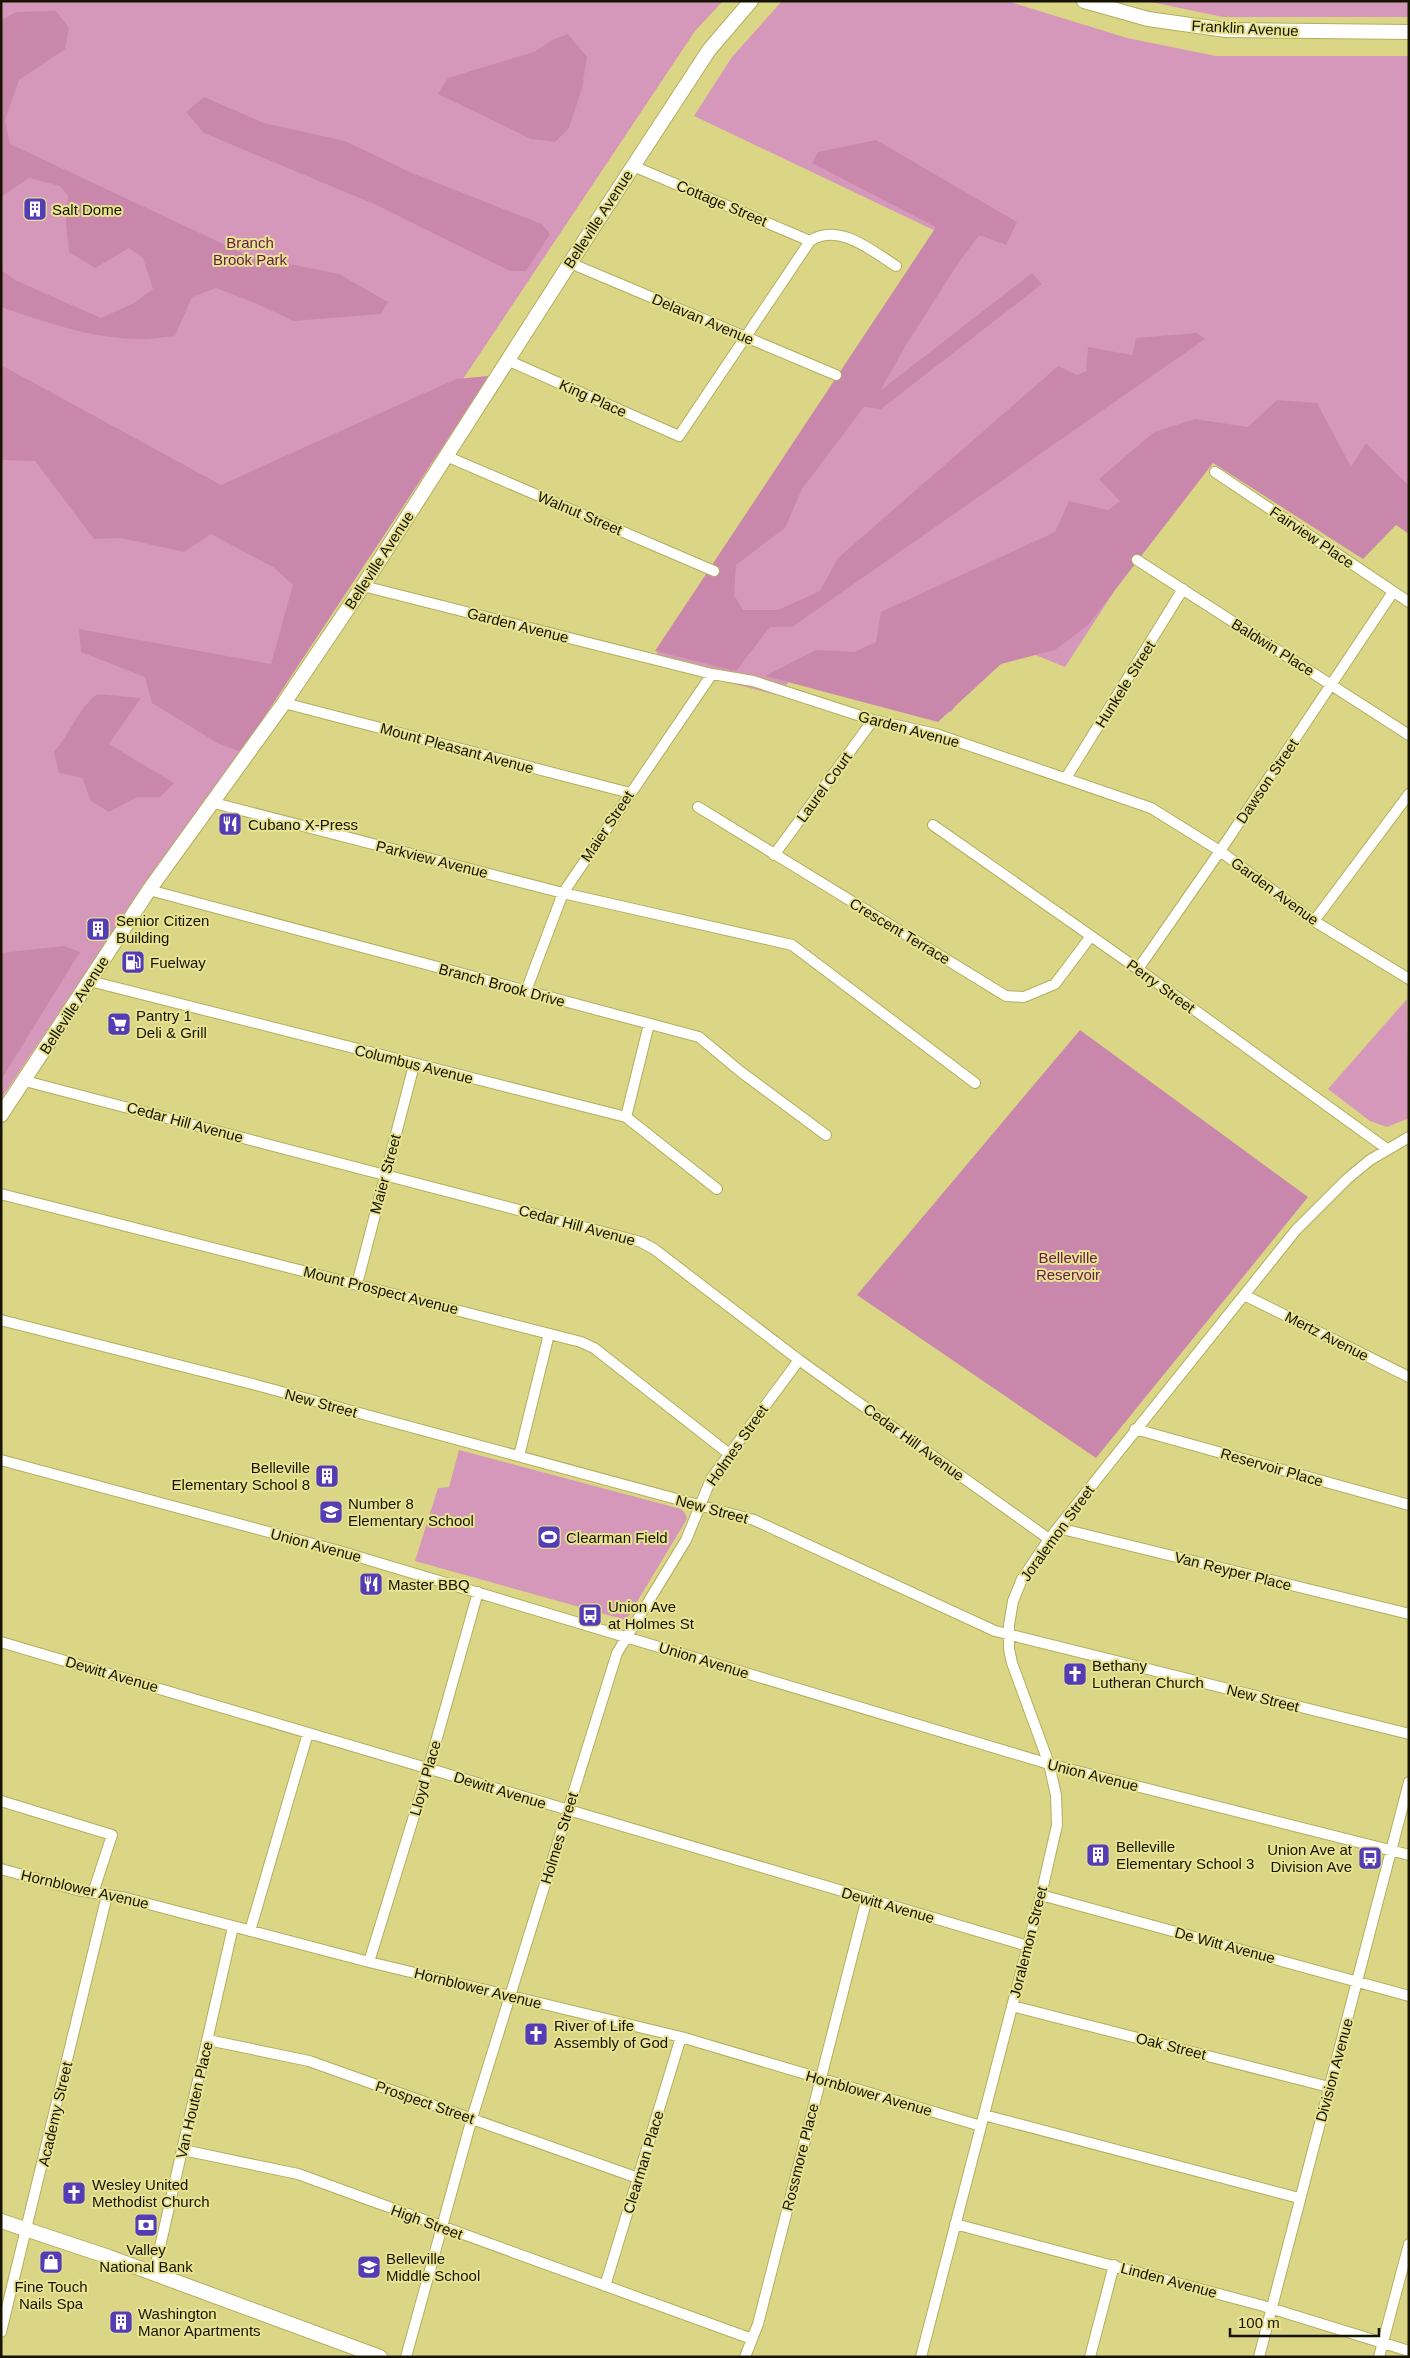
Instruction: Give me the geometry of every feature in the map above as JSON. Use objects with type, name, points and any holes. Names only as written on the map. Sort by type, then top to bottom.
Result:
[{"type":"main road","name":"Belleville Avenue","points":[[1,1115],[149,890],[284,703],[363,586],[570,262],[709,50],[751,1]]},
{"type":"main road","name":"Franklin Avenue","points":[[1084,1],[1148,19],[1226,30],[1409,32]]},
{"type":"main road","points":[[1,2221],[154,2273],[380,2357]]},
{"type":"street","name":"Cottage Street","points":[[633,166],[810,241]]},
{"type":"street","points":[[746,338],[810,241],[825,234],[842,236],[857,242],[896,266]]},
{"type":"street","name":"Delavan Avenue","points":[[570,262],[836,375]]},
{"type":"street","name":"King Place","points":[[507,360],[679,436],[746,338]]},
{"type":"street","name":"Walnut Street","points":[[446,456],[714,571]]},
{"type":"street","name":"Fairview Place","points":[[1215,472],[1409,602]]},
{"type":"street","name":"Baldwin Place","points":[[1137,560],[1409,735]]},
{"type":"street","name":"Garden Avenue","points":[[363,586],[712,674],[753,681],[873,720],[936,734],[1152,808],[1220,851],[1314,921],[1409,979]]},
{"type":"street","name":"Hunkele Street","points":[[1066,778],[1183,589]]},
{"type":"street","name":"Dawson Street","points":[[1138,969],[1220,851],[1394,592]]},
{"type":"street","name":"Maier Street","points":[[526,991],[563,893],[712,674]]},
{"type":"street","name":"Mount Pleasant Avenue","points":[[284,703],[630,794]]},
{"type":"street","name":"Laurel Court","points":[[774,854],[873,720]]},
{"type":"street","points":[[1314,921],[1409,794]]},
{"type":"street","name":"Parkview Avenue","points":[[214,802],[563,893],[792,945],[975,1083]]},
{"type":"street","name":"Crescent Terrace","points":[[698,807],[998,992],[1012,998],[1024,997],[1055,984],[1091,936]]},
{"type":"street","name":"Perry Street","points":[[933,825],[1138,969],[1387,1149]]},
{"type":"street","name":"Branch Brook Drive","points":[[149,890],[699,1037],[741,1072],[826,1135]]},
{"type":"street","name":"Columbus Avenue","points":[[90,981],[626,1117],[717,1189]]},
{"type":"street","points":[[626,1117],[649,1024]]},
{"type":"street","name":"Maier Street","points":[[357,1284],[414,1064]]},
{"type":"street","name":"Cedar Hill Avenue","points":[[25,1081],[642,1242],[654,1249],[799,1360],[1049,1539]]},
{"type":"street","name":"Joralemon Street","points":[[921,2357],[1041,1895],[1056,1825],[1055,1784],[1012,1663],[1008,1635],[1010,1613],[1017,1590],[1025,1574],[1049,1539],[1135,1429],[1296,1230],[1347,1179],[1387,1149],[1409,1137]]},
{"type":"street","name":"Mount Prospect Avenue","points":[[1,1194],[581,1342],[594,1348],[728,1454]]},
{"type":"street","name":"Mertz Avenue","points":[[1244,1295],[1409,1377]]},
{"type":"street","name":"New Street","points":[[1,1320],[754,1520],[982,1627],[1409,1734]]},
{"type":"street","points":[[518,1456],[549,1334]]},
{"type":"street","name":"Holmes Street","points":[[406,2357],[472,2118],[567,1810],[618,1653],[686,1540],[711,1479],[799,1360]]},
{"type":"street","name":"Reservoir Place","points":[[1135,1429],[1409,1505]]},
{"type":"street","name":"Union Avenue","points":[[1,1460],[344,1552],[1048,1764],[1409,1855]]},
{"type":"street","name":"Van Reyper Place","points":[[1058,1528],[1409,1614]]},
{"type":"street","name":"Lloyd Place","points":[[370,1962],[478,1592]]},
{"type":"street","name":"Dewitt Avenue","points":[[1,1642],[1028,1946]]},
{"type":"street","points":[[250,1931],[308,1733]]},
{"type":"street","name":"Division Avenue","points":[[1258,2357],[1409,1782]]},
{"type":"street","points":[[1,1801],[112,1835],[93,1893]]},
{"type":"street","name":"Hornblower Avenue","points":[[1,1869],[93,1893],[126,1898],[370,1962],[681,2037],[981,2126]]},
{"type":"street","name":"Academy Street","points":[[1,2332],[107,1895]]},
{"type":"street","name":"De Witt Avenue","points":[[1041,1895],[1409,1996]]},
{"type":"street","name":"Rossmore Place","points":[[745,2357],[752,2339],[867,1898]]},
{"type":"street","name":"Van Houten Place","points":[[154,2273],[233,1927]]},
{"type":"street","name":"Oak Street","points":[[1012,2006],[1329,2087]]},
{"type":"street","name":"Clearman Place","points":[[605,2286],[681,2037]]},
{"type":"street","name":"Prospect Street","points":[[208,2040],[308,2061],[638,2178]]},
{"type":"street","points":[[984,2115],[1299,2198]]},
{"type":"street","name":"High Street","points":[[183,2150],[298,2174],[752,2339]]},
{"type":"street","name":"Linden Avenue","points":[[955,2224],[1271,2308],[1409,2350]]},
{"type":"street","points":[[1379,2357],[1409,2244]]},
{"type":"street","points":[[1090,2357],[1114,2265]]},
{"type":"green space","name":"Branch Brook Park","points":[[1,1],[723,1],[695,31],[463,379],[489,376],[241,752],[131,905],[1,1099]]},
{"type":"green space","points":[[782,1],[1007,1],[1127,38],[1216,56],[1409,56],[1409,527],[1206,450],[1065,667],[1001,641],[951,712],[806,665],[776,695],[651,662],[944,235],[694,116],[732,57]]},
{"type":"green space","points":[[1146,1],[1409,1],[1409,17],[1223,17]]},
{"type":"green space","points":[[56,11],[69,28],[65,49],[19,80],[5,120],[10,144],[249,256],[339,274],[388,302],[381,314],[294,321],[216,288],[192,297],[175,336],[142,339],[102,336],[51,323],[1,307],[1,270],[15,280],[101,318],[134,303],[153,289],[143,258],[129,248],[95,268],[69,252],[66,224],[68,196],[60,186],[29,178],[1,197],[1,20],[16,12]]},
{"type":"green space","points":[[568,34],[587,57],[582,88],[569,128],[555,142],[531,139],[438,94],[448,78],[534,52],[552,40]]},
{"type":"green space","points":[[204,97],[264,123],[345,141],[412,173],[542,224],[550,234],[526,271],[510,271],[374,204],[204,133],[186,112]]},
{"type":"green space","points":[[876,140],[1017,222],[1006,245],[979,235],[957,265],[906,345],[880,391],[1032,273],[1042,284],[881,409],[864,407],[802,489],[785,528],[736,565],[734,595],[743,610],[778,610],[820,591],[838,558],[1058,366],[1077,375],[1086,371],[1088,347],[1132,355],[1136,338],[1197,333],[1205,339],[792,627],[770,627],[736,671],[655,651],[936,227],[812,163],[818,152]]},
{"type":"green space","points":[[1,365],[221,485],[456,379],[489,376],[241,752],[219,744],[152,703],[145,677],[81,652],[79,629],[271,664],[293,585],[273,567],[211,534],[184,552],[121,538],[94,539],[35,461],[1,460]]},
{"type":"green space","points":[[1277,400],[1317,403],[1351,467],[1366,443],[1409,486],[1409,534],[1396,525],[1363,559],[1213,463],[1088,625],[1055,650],[1001,664],[938,722],[765,676],[816,650],[854,652],[876,642],[881,612],[1055,532],[1069,501],[1108,510],[1120,501],[1099,479],[1154,432],[1195,419],[1248,427]]},
{"type":"green space","points":[[97,694],[141,698],[109,744],[174,783],[160,797],[137,797],[109,812],[91,801],[82,778],[59,773],[54,752],[79,714]]},
{"type":"green space","points":[[64,946],[80,952],[1,1080],[1,953]]},
{"type":"green space","points":[[1407,999],[1409,1118],[1387,1127],[1370,1121],[1328,1089]]},
{"type":"green space","name":"Belleville Reservoir","points":[[1080,1030],[1308,1197],[1096,1458],[857,1295]]},
{"type":"green space","name":"Clearman Field","points":[[459,1450],[681,1509],[685,1513],[687,1519],[626,1620],[415,1561],[438,1488],[449,1487]]},
{"type":"place","name":"Salt Dome","points":[[35,209]]},
{"type":"place","name":"Cubano X-Press","points":[[230,824]]},
{"type":"place","name":"Senior Citizen Building","points":[[98,929]]},
{"type":"place","name":"Fuelway","points":[[133,962]]},
{"type":"place","name":"Pantry 1 Deli & Grill","points":[[119,1024]]},
{"type":"place","name":"Belleville Elementary School 8","points":[[327,1476]]},
{"type":"place","name":"Number 8 Elementary School","points":[[331,1512]]},
{"type":"place","name":"Clearman Field","points":[[549,1537]]},
{"type":"place","name":"Master BBQ","points":[[371,1584]]},
{"type":"place","name":"Union Ave at Holmes St","points":[[590,1615]]},
{"type":"place","name":"Bethany Lutheran Church","points":[[1075,1674]]},
{"type":"place","name":"Belleville Elementary School 3","points":[[1098,1855]]},
{"type":"place","name":"Union Ave at Division Ave","points":[[1370,1858]]},
{"type":"place","name":"River of Life Assembly of God","points":[[536,2034]]},
{"type":"place","name":"Wesley United Methodist Church","points":[[74,2193]]},
{"type":"place","name":"Valley National Bank","points":[[146,2225]]},
{"type":"place","name":"Fine Touch Nails Spa","points":[[51,2262]]},
{"type":"place","name":"Belleville Middle School","points":[[369,2267]]},
{"type":"place","name":"Washington Manor Apartments","points":[[121,2322]]}]
